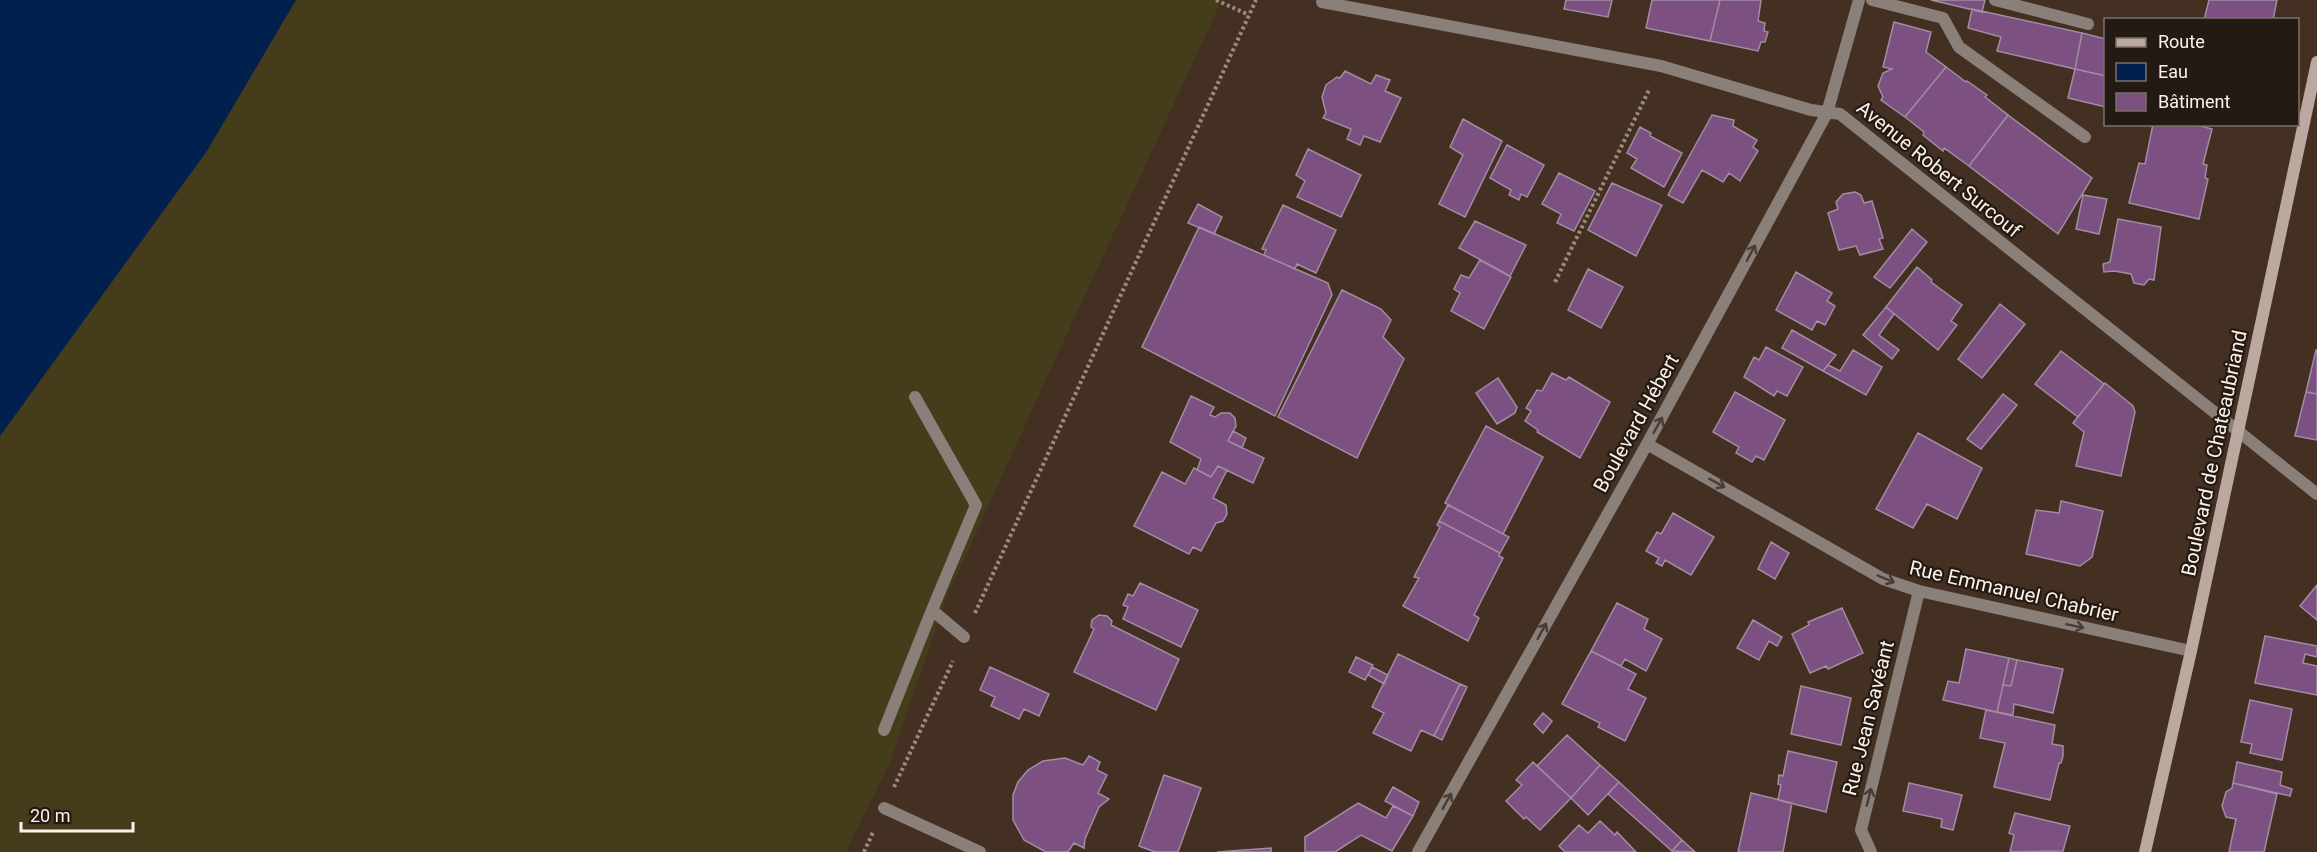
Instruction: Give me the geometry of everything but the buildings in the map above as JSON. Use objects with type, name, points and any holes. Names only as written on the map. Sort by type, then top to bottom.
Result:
[{"type":"main road","name":"Boulevard de Chateaubriand","points":[[2145,852],[2191,651],[2317,62]]},
{"type":"street","name":"Boulevard Hébert","points":[[1422,850],[1827,113],[1859,0]]},
{"type":"street","points":[[1872,0],[1943,18],[1959,47],[2085,137]]},
{"type":"street","points":[[1995,0],[2088,24]]},
{"type":"street","name":"Avenue Robert Surcouf","points":[[1322,2],[1661,66],[1811,110],[1840,114],[2317,494]]},
{"type":"street","points":[[884,730],[976,505],[915,397]]},
{"type":"street","name":"Rue Emmanuel Chabrier","points":[[1647,444],[1883,579],[1919,591],[2191,651]]},
{"type":"street","name":"Rue Jean Savéant","points":[[1871,852],[1860,830],[1919,591]]},
{"type":"street","points":[[932,610],[964,637]]},
{"type":"street","points":[[884,808],[980,852]]},
{"type":"path","points":[[1216,0],[1249,15]]},
{"type":"path","points":[[864,852],[1256,0]]},
{"type":"path","points":[[1555,282],[1661,66]]},
{"type":"sand","points":[[0,0],[1222,0],[946,599],[890,762],[846,852],[0,852]]},
{"type":"water","points":[[0,0],[296,0],[207,151],[0,436]]}]
